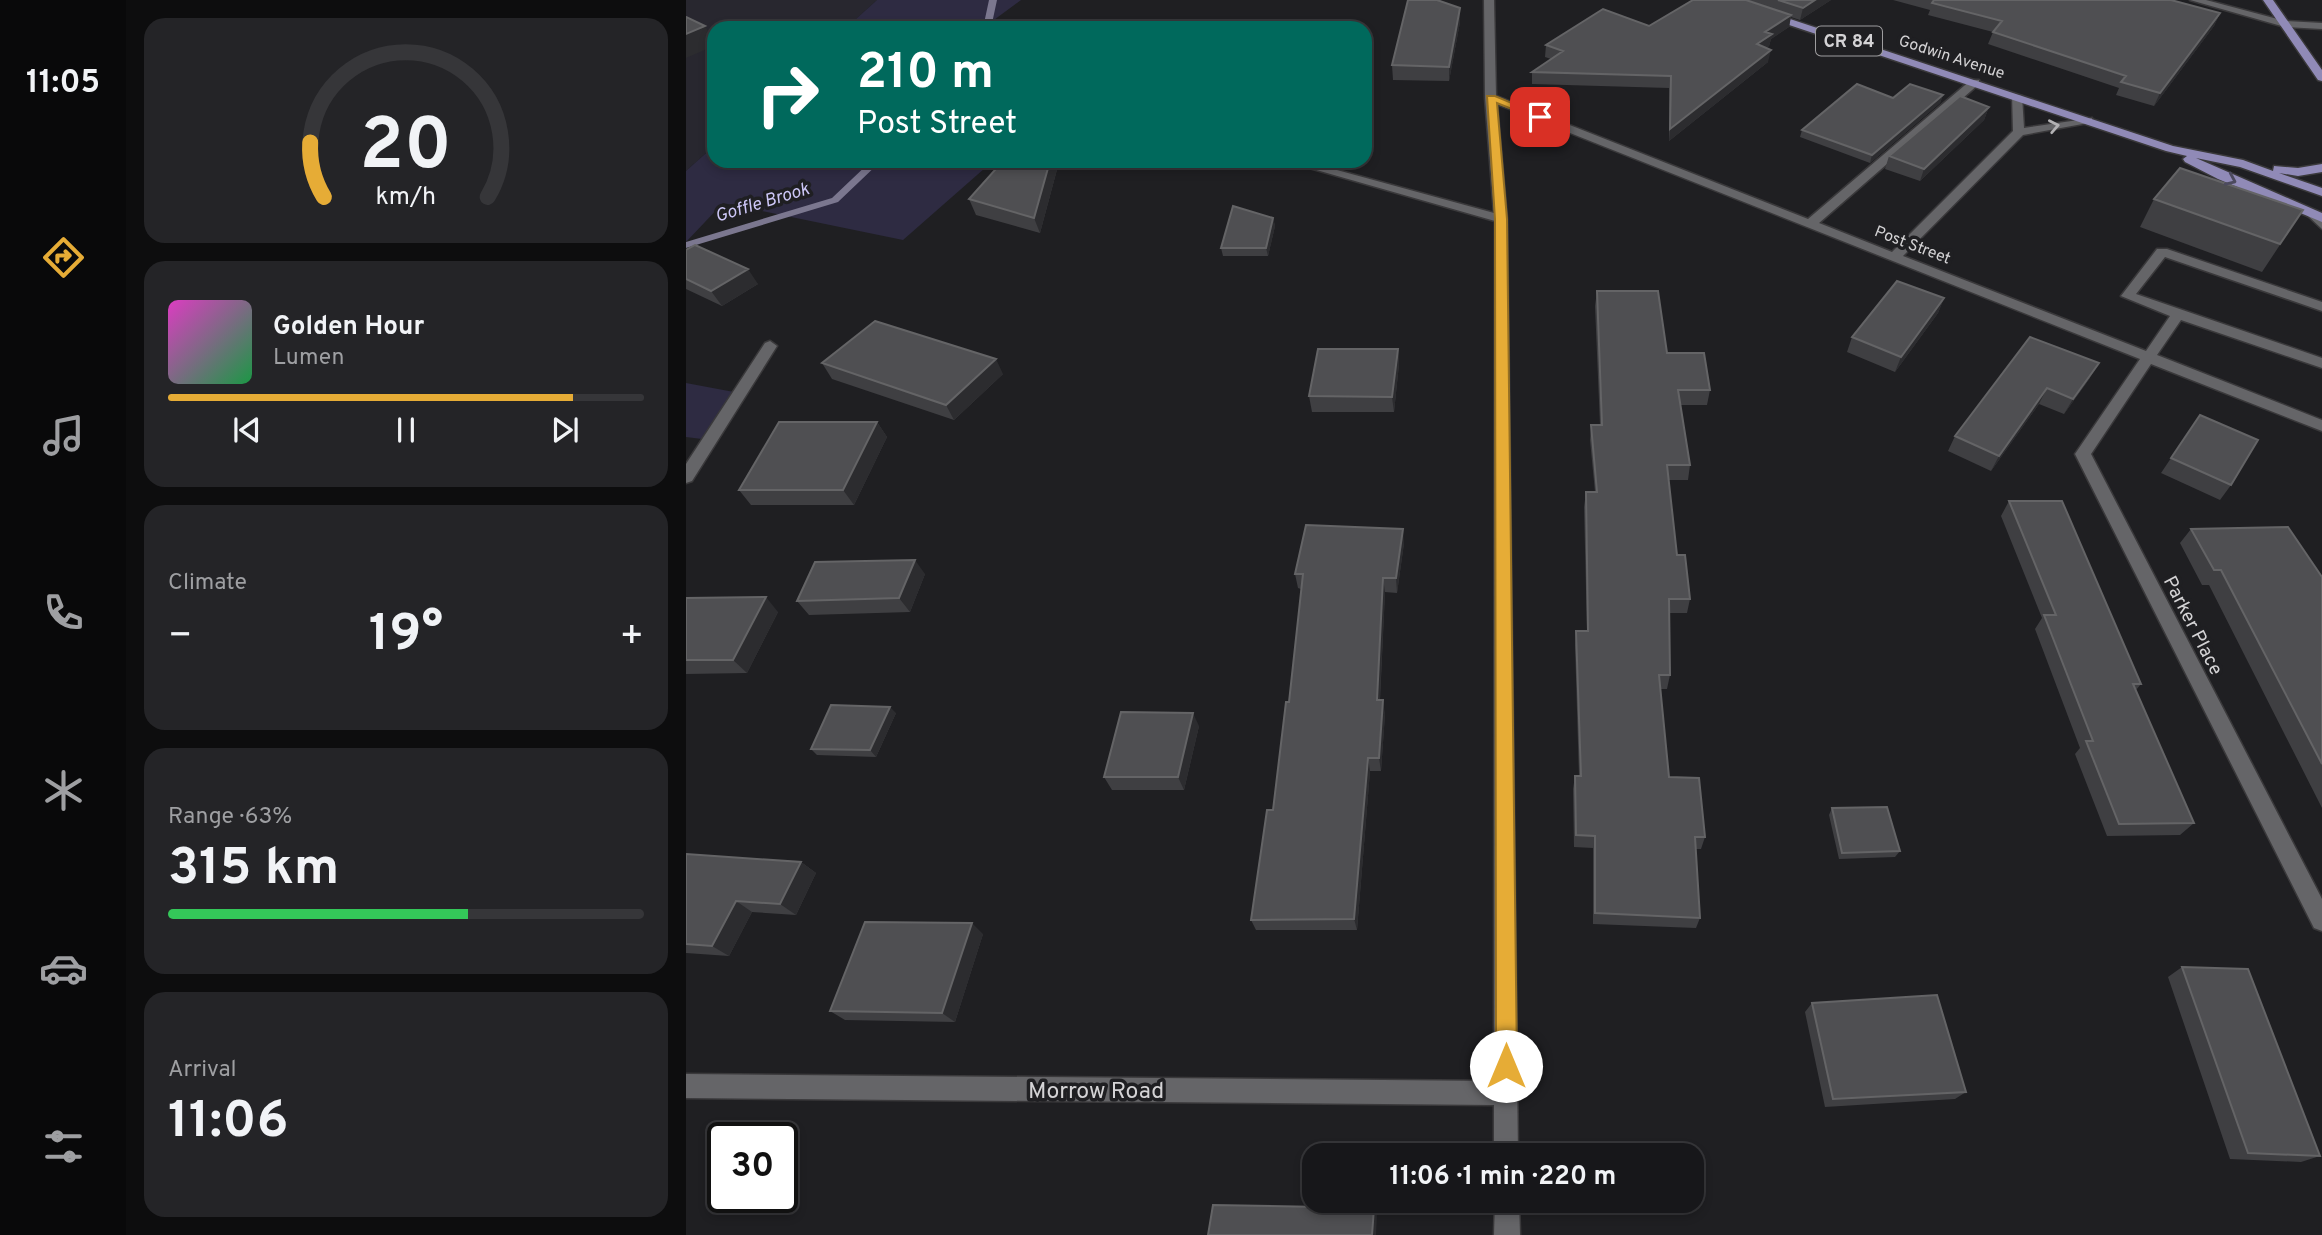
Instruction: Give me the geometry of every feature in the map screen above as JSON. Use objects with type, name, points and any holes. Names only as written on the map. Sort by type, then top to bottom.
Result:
[{"type":"main road","points":[[2268,0],[2322,78]]},
{"type":"main road","name":"Godwin Avenue","points":[[1762,12],[2171,149],[2243,164],[2322,192]]},
{"type":"main road","name":"Godwin Avenue","points":[[2171,149],[2222,176],[2319,219]]},
{"type":"main road","points":[[2243,164],[2298,172],[2322,168]]},
{"type":"street","points":[[1489,0],[1491,98],[1501,219],[1506,1143]]},
{"type":"street","points":[[2195,0],[2285,24],[2322,26]]},
{"type":"street","points":[[1811,223],[1975,82]]},
{"type":"street","points":[[2016,96],[2019,132]]},
{"type":"street","name":"Post Street","points":[[1491,98],[2149,355],[2322,426]]},
{"type":"street","points":[[1895,256],[2019,132],[2088,120]]},
{"type":"street","points":[[1316,168],[1501,219]]},
{"type":"street","points":[[2322,307],[2162,253],[2128,296],[2322,363]]},
{"type":"street","points":[[2149,355],[2178,314]]},
{"type":"street","points":[[686,477],[770,346]]},
{"type":"street","name":"Parker Place","points":[[2149,355],[2083,454],[2322,921]]},
{"type":"street","name":"Morrow Road","points":[[686,1086],[1506,1093]]},
{"type":"street","points":[[1507,1213],[1507,1235]]},
{"type":"shaded area","points":[[686,0],[877,0],[854,21],[707,21],[707,152],[686,171]]},
{"type":"shaded area","points":[[877,0],[1021,0],[992,21],[854,21]]},
{"type":"shaded area","points":[[707,152],[707,168],[985,168],[903,240],[723,203],[686,242],[686,171]]},
{"type":"shaded area","points":[[686,383],[734,392],[702,439],[686,437]]},
{"type":"building","points":[[1408,0],[1437,0],[1460,8],[1449,67],[1392,65]]},
{"type":"building","points":[[1693,0],[1746,0],[1791,15],[1765,32],[1772,34],[1757,44],[1771,50],[1670,129],[1671,76],[1532,72],[1563,51],[1546,45],[1603,9],[1649,26]]},
{"type":"building","points":[[1778,0],[1815,0],[1803,8]]},
{"type":"building","points":[[1934,0],[2171,0],[2220,13],[2160,93],[2121,82],[2126,76],[1993,32],[2002,21],[1932,3]]},
{"type":"building","points":[[686,17],[705,26],[686,34]]},
{"type":"building","points":[[1857,84],[1893,98],[1910,84],[1943,95],[1872,155],[1802,130]]},
{"type":"building","points":[[1960,96],[1989,107],[1924,169],[1889,156]]},
{"type":"building","points":[[997,168],[1048,168],[1034,218],[969,199]]},
{"type":"building","points":[[2180,168],[2303,210],[2280,244],[2154,199]]},
{"type":"building","points":[[1233,206],[1273,218],[1266,248],[1221,248]]},
{"type":"building","points":[[695,245],[748,269],[711,291],[686,279],[686,250]]},
{"type":"building","points":[[1897,281],[1944,298],[1901,357],[1852,337]]},
{"type":"building","points":[[1597,291],[1658,291],[1667,353],[1704,353],[1710,390],[1678,390],[1690,465],[1667,465],[1677,555],[1685,555],[1690,599],[1669,599],[1670,675],[1659,675],[1669,777],[1699,778],[1705,837],[1695,837],[1700,918],[1595,913],[1595,836],[1576,835],[1575,776],[1581,776],[1576,631],[1588,631],[1586,492],[1597,492],[1591,425],[1602,425]]},
{"type":"building","points":[[875,321],[996,359],[946,405],[822,363]]},
{"type":"building","points":[[2030,337],[2099,363],[2073,399],[2047,388],[1999,456],[1955,436]]},
{"type":"building","points":[[1318,349],[1398,349],[1392,397],[1309,396]]},
{"type":"building","points":[[2200,415],[2258,440],[2231,485],[2171,458]]},
{"type":"building","points":[[779,422],[877,422],[843,490],[739,490]]},
{"type":"building","points":[[2009,501],[2062,501],[2141,684],[2133,684],[2194,823],[2119,824],[2086,741],[2093,741],[2044,615],[2056,615]]},
{"type":"building","points":[[1306,525],[1403,529],[1396,578],[1383,578],[1377,700],[1383,700],[1379,758],[1368,758],[1354,919],[1251,920],[1267,810],[1273,810],[1286,702],[1289,702],[1303,574],[1295,574]]},
{"type":"building","points":[[2288,527],[2322,577],[2322,764],[2221,570],[2214,570],[2191,529]]},
{"type":"building","points":[[915,560],[899,598],[797,601],[815,562]]},
{"type":"building","points":[[766,597],[733,660],[686,660],[686,598]]},
{"type":"building","points":[[831,705],[890,707],[870,750],[811,749]]},
{"type":"building","points":[[1121,712],[1193,713],[1178,777],[1104,777]]},
{"type":"building","points":[[1887,807],[1900,851],[1842,853],[1832,808]]},
{"type":"building","points":[[686,854],[801,862],[780,904],[736,901],[712,946],[686,944]]},
{"type":"building","points":[[865,922],[972,923],[942,1013],[830,1011]]},
{"type":"building","points":[[2182,967],[2248,969],[2320,1156],[2248,1153]]},
{"type":"building","points":[[1937,995],[1966,1092],[1833,1099],[1812,1003]]},
{"type":"building","points":[[1213,1205],[1302,1207],[1302,1213],[1374,1213],[1372,1235],[1208,1235]]},
{"type":"waterway","name":"Goffle Brook","points":[[988,21],[993,0]]},
{"type":"waterway","name":"Goffle Brook","points":[[686,245],[835,200],[869,168]]},
{"type":"route","points":[[1506,1066],[1501,219],[1491,98],[1540,117]]}]
